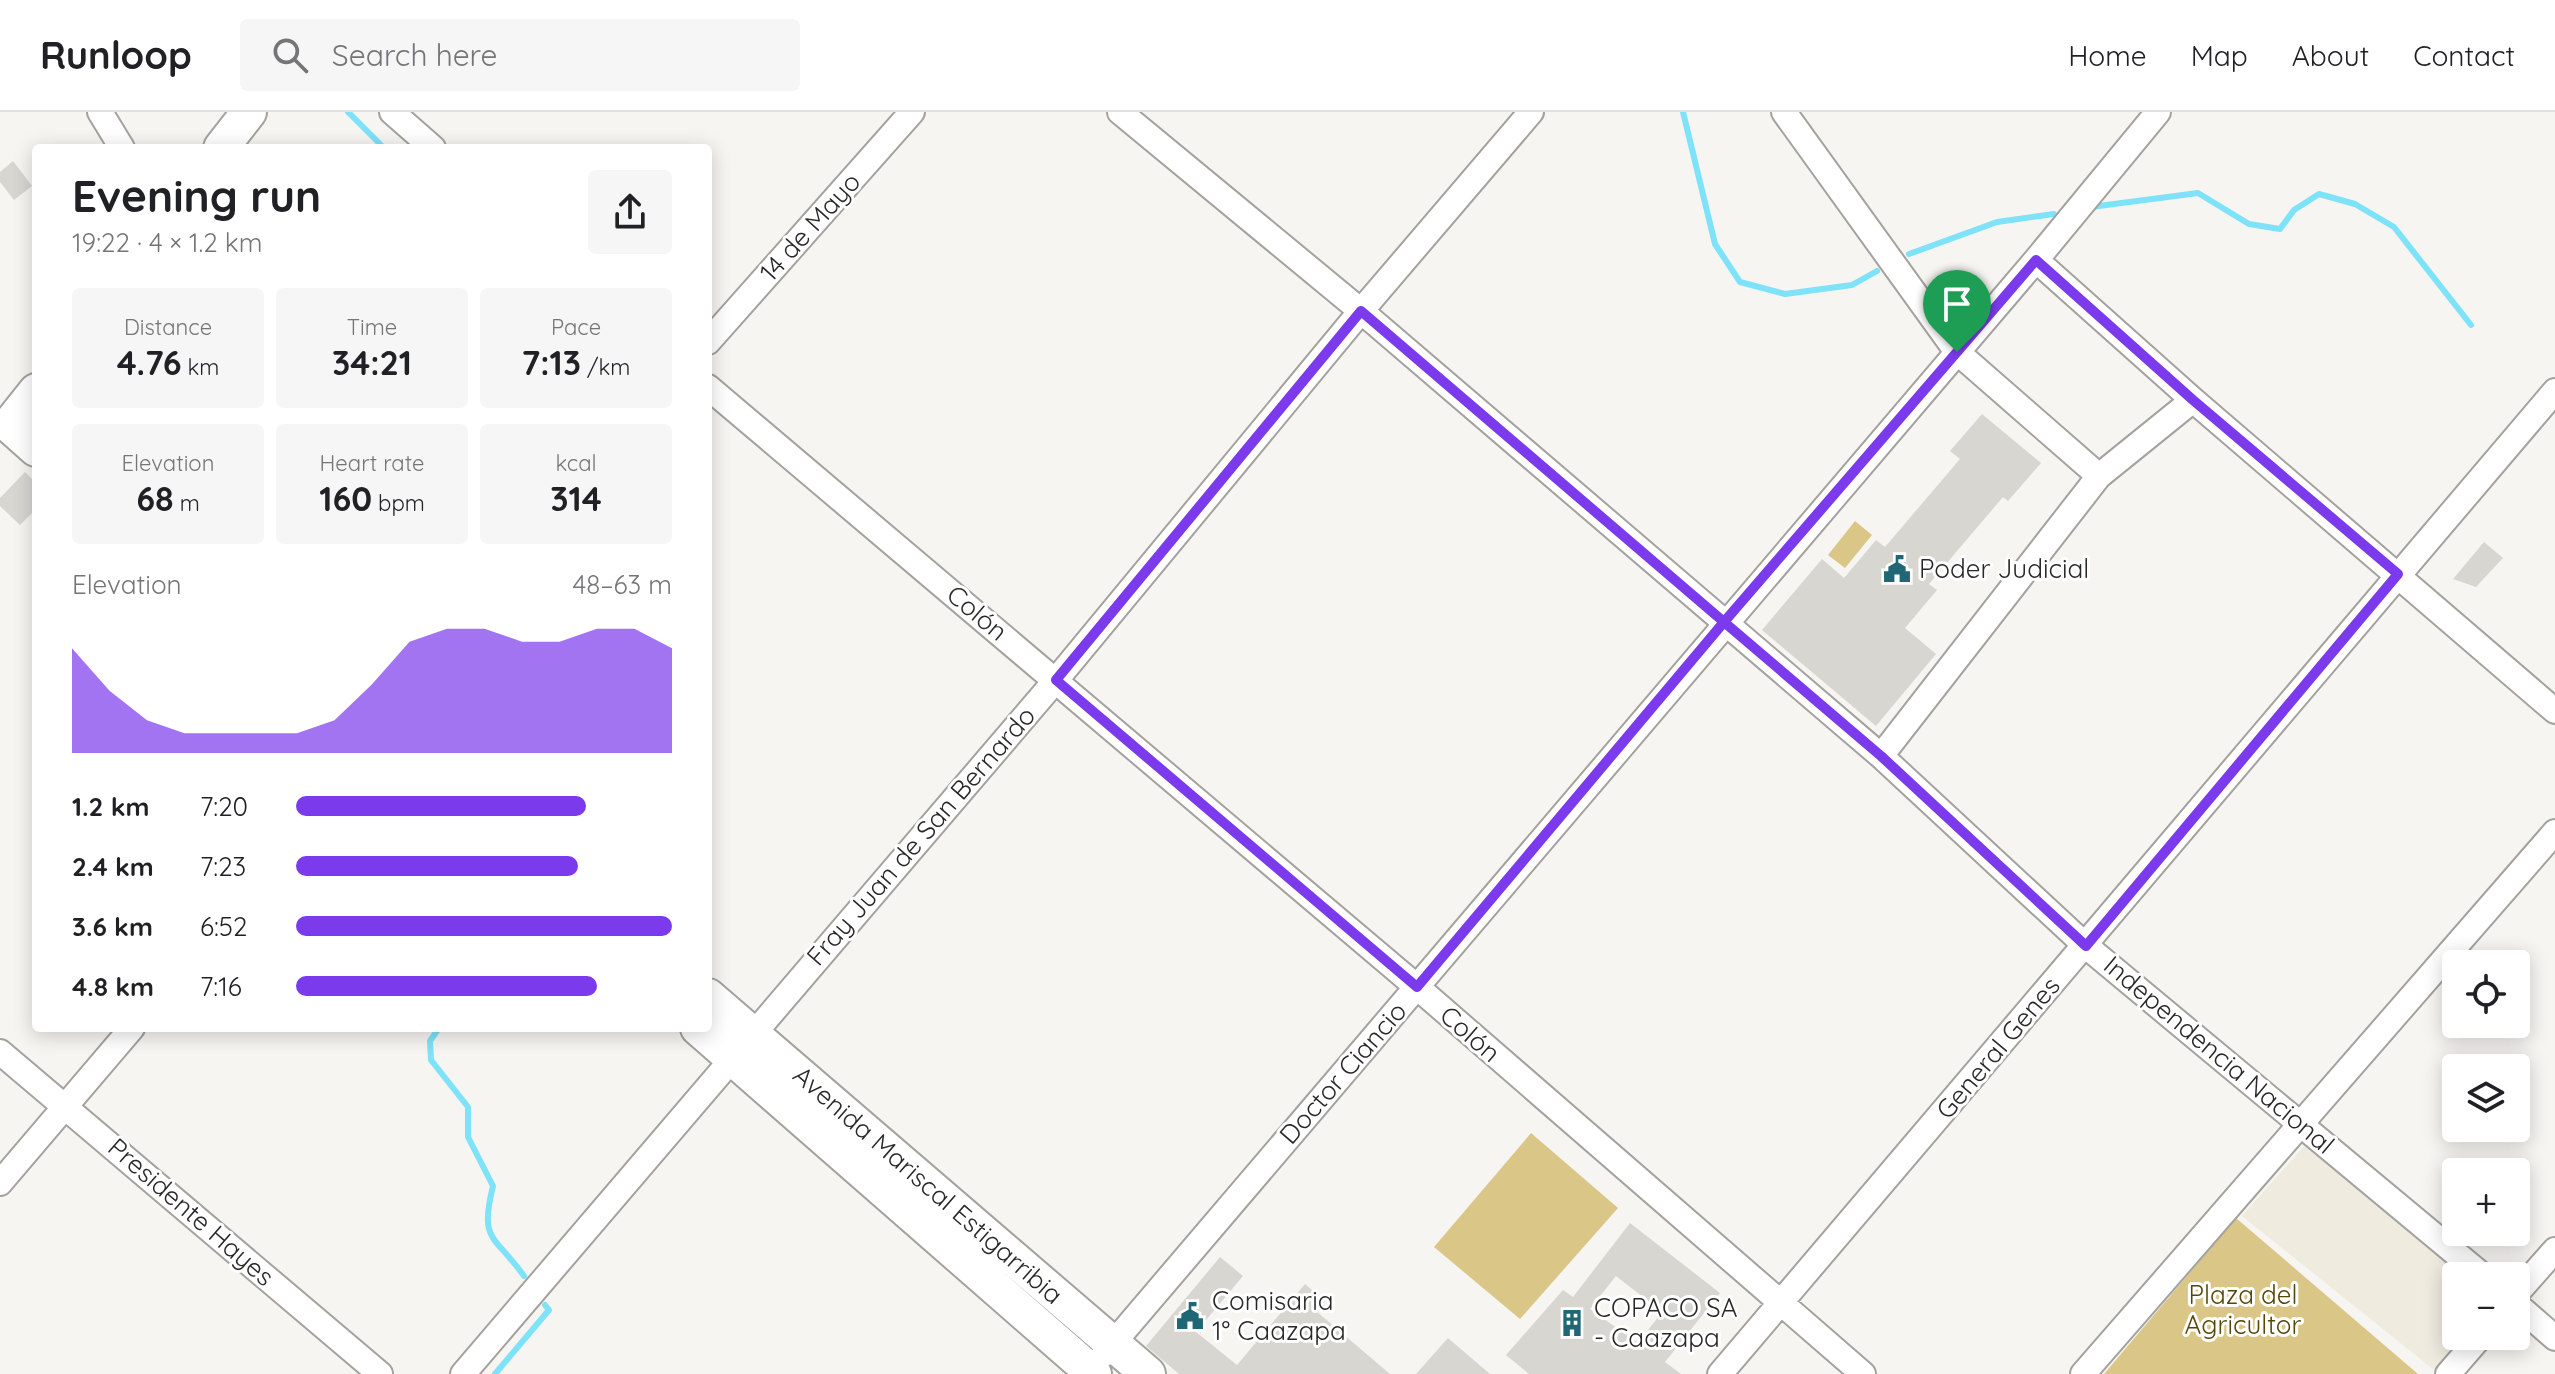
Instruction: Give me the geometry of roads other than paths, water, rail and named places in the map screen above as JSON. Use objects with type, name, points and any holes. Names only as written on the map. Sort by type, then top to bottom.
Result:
[{"type":"main road","points":[[224,144],[249,112]]},
{"type":"main road","points":[[22,412],[32,438]]},
{"type":"main road","name":"Avenida Mariscal Estigarribia","points":[[712,1002],[742,1046],[1090,1373]]},
{"type":"main road","name":"Avenida Mariscal Estigarribia","points":[[708,1032],[742,1046],[1148,1374]]},
{"type":"street","points":[[100,112],[120,144]]},
{"type":"street","points":[[392,112],[428,144]]},
{"type":"street","name":"14 de Mayo","points":[[712,337],[912,112]]},
{"type":"street","name":"Independencia Nacional","points":[[1120,112],[1361,311],[1881,756],[2086,946],[2466,1262]]},
{"type":"street","name":"Fray Juan de San Bernardo","points":[[463,1374],[1056,680],[1361,311],[1531,112]]},
{"type":"street","points":[[1784,112],[1957,352],[2099,476]]},
{"type":"street","name":"Doctor Ciancio","points":[[1090,1373],[1112,1343],[2036,260],[2158,112]]},
{"type":"street","points":[[2036,260],[2193,400],[2555,711]]},
{"type":"street","name":"Colón","points":[[712,390],[1417,987],[1863,1374]]},
{"type":"street","name":"General Genes","points":[[1720,1374],[2555,391]]},
{"type":"street","points":[[1881,756],[2099,476],[2193,400]]},
{"type":"street","points":[[2083,1374],[2555,832]]},
{"type":"street","points":[[0,1183],[129,1032]]},
{"type":"street","name":"Presidente Hayes","points":[[0,1052],[67,1105],[380,1374]]},
{"type":"street","points":[[2530,1278],[2555,1250]]},
{"type":"street","points":[[2530,1316],[2555,1338]]},
{"type":"street","points":[[2448,1374],[2469,1350]]},
{"type":"waterway","points":[[348,112],[380,144]]},
{"type":"waterway","points":[[1683,112],[1715,244],[1740,282],[1785,294],[1852,285],[1877,271]]},
{"type":"waterway","points":[[2091,207],[2198,193],[2249,224],[2280,229],[2294,210],[2319,194],[2355,204],[2394,227],[2471,325]]},
{"type":"waterway","points":[[1909,254],[1997,222],[2054,214]]},
{"type":"waterway","points":[[436,1032],[430,1041],[431,1060],[468,1107],[468,1137],[493,1186],[489,1228],[497,1244],[524,1276]]},
{"type":"waterway","points":[[495,1374],[549,1310],[545,1305]]},
{"type":"place","name":"Poder Judicial","points":[[1897,569]]},
{"type":"place","name":"Comisaria 1° Caazapa","points":[[1190,1316]]},
{"type":"place","name":"COPACO SA - Caazapa","points":[[1572,1323]]},
{"type":"park label","name":"Plaza del Agricultor","points":[[2243,1310]]}]
